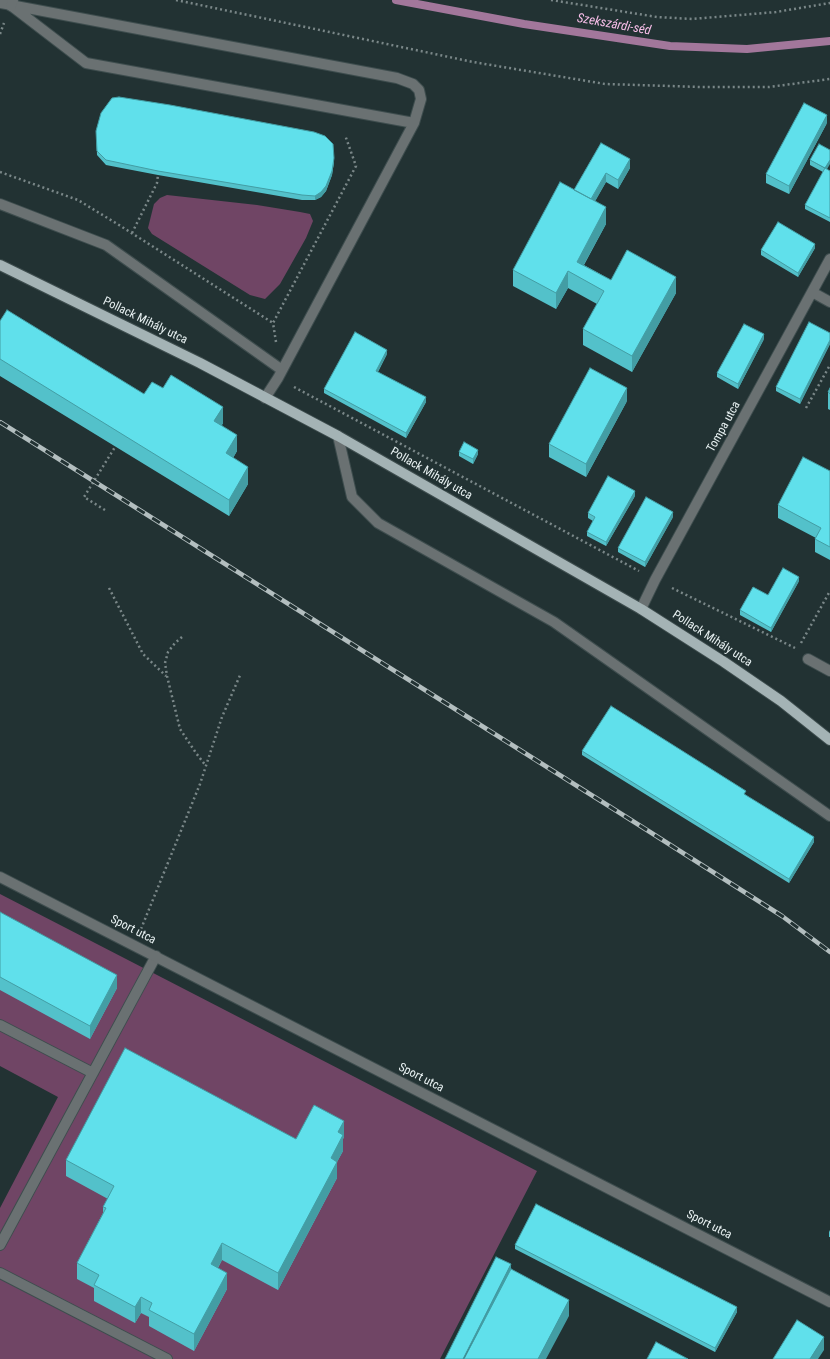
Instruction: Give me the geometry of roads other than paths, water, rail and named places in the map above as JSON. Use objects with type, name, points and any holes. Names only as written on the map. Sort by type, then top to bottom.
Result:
[{"type":"main road","name":"Pollack Mihály utca","points":[[0,265],[193,360],[338,436],[641,608],[774,696],[830,740]]},
{"type":"street","points":[[0,3],[12,3],[397,78],[413,84],[419,90],[422,99],[414,123],[280,374],[265,398]]},
{"type":"street","points":[[0,12],[12,3]]},
{"type":"street","points":[[12,3],[86,63],[414,123]]},
{"type":"street","points":[[0,204],[106,245],[280,374]]},
{"type":"street","name":"Tompa utca","points":[[641,608],[830,259]]},
{"type":"street","points":[[812,292],[830,302]]},
{"type":"street","points":[[338,436],[352,497],[378,523],[554,622],[830,816]]},
{"type":"street","points":[[808,660],[830,671]]},
{"type":"street","name":"Sport utca","points":[[0,876],[830,1302]]},
{"type":"street","points":[[0,1245],[156,956]]},
{"type":"street","points":[[0,1025],[92,1073]]},
{"type":"street","points":[[0,1273],[167,1359]]},
{"type":"waterway","name":"Szekszárdi-séd","points":[[396,0],[524,24],[670,46],[747,49],[830,41]]},
{"type":"railway","points":[[0,422],[782,916],[830,952]]}]
